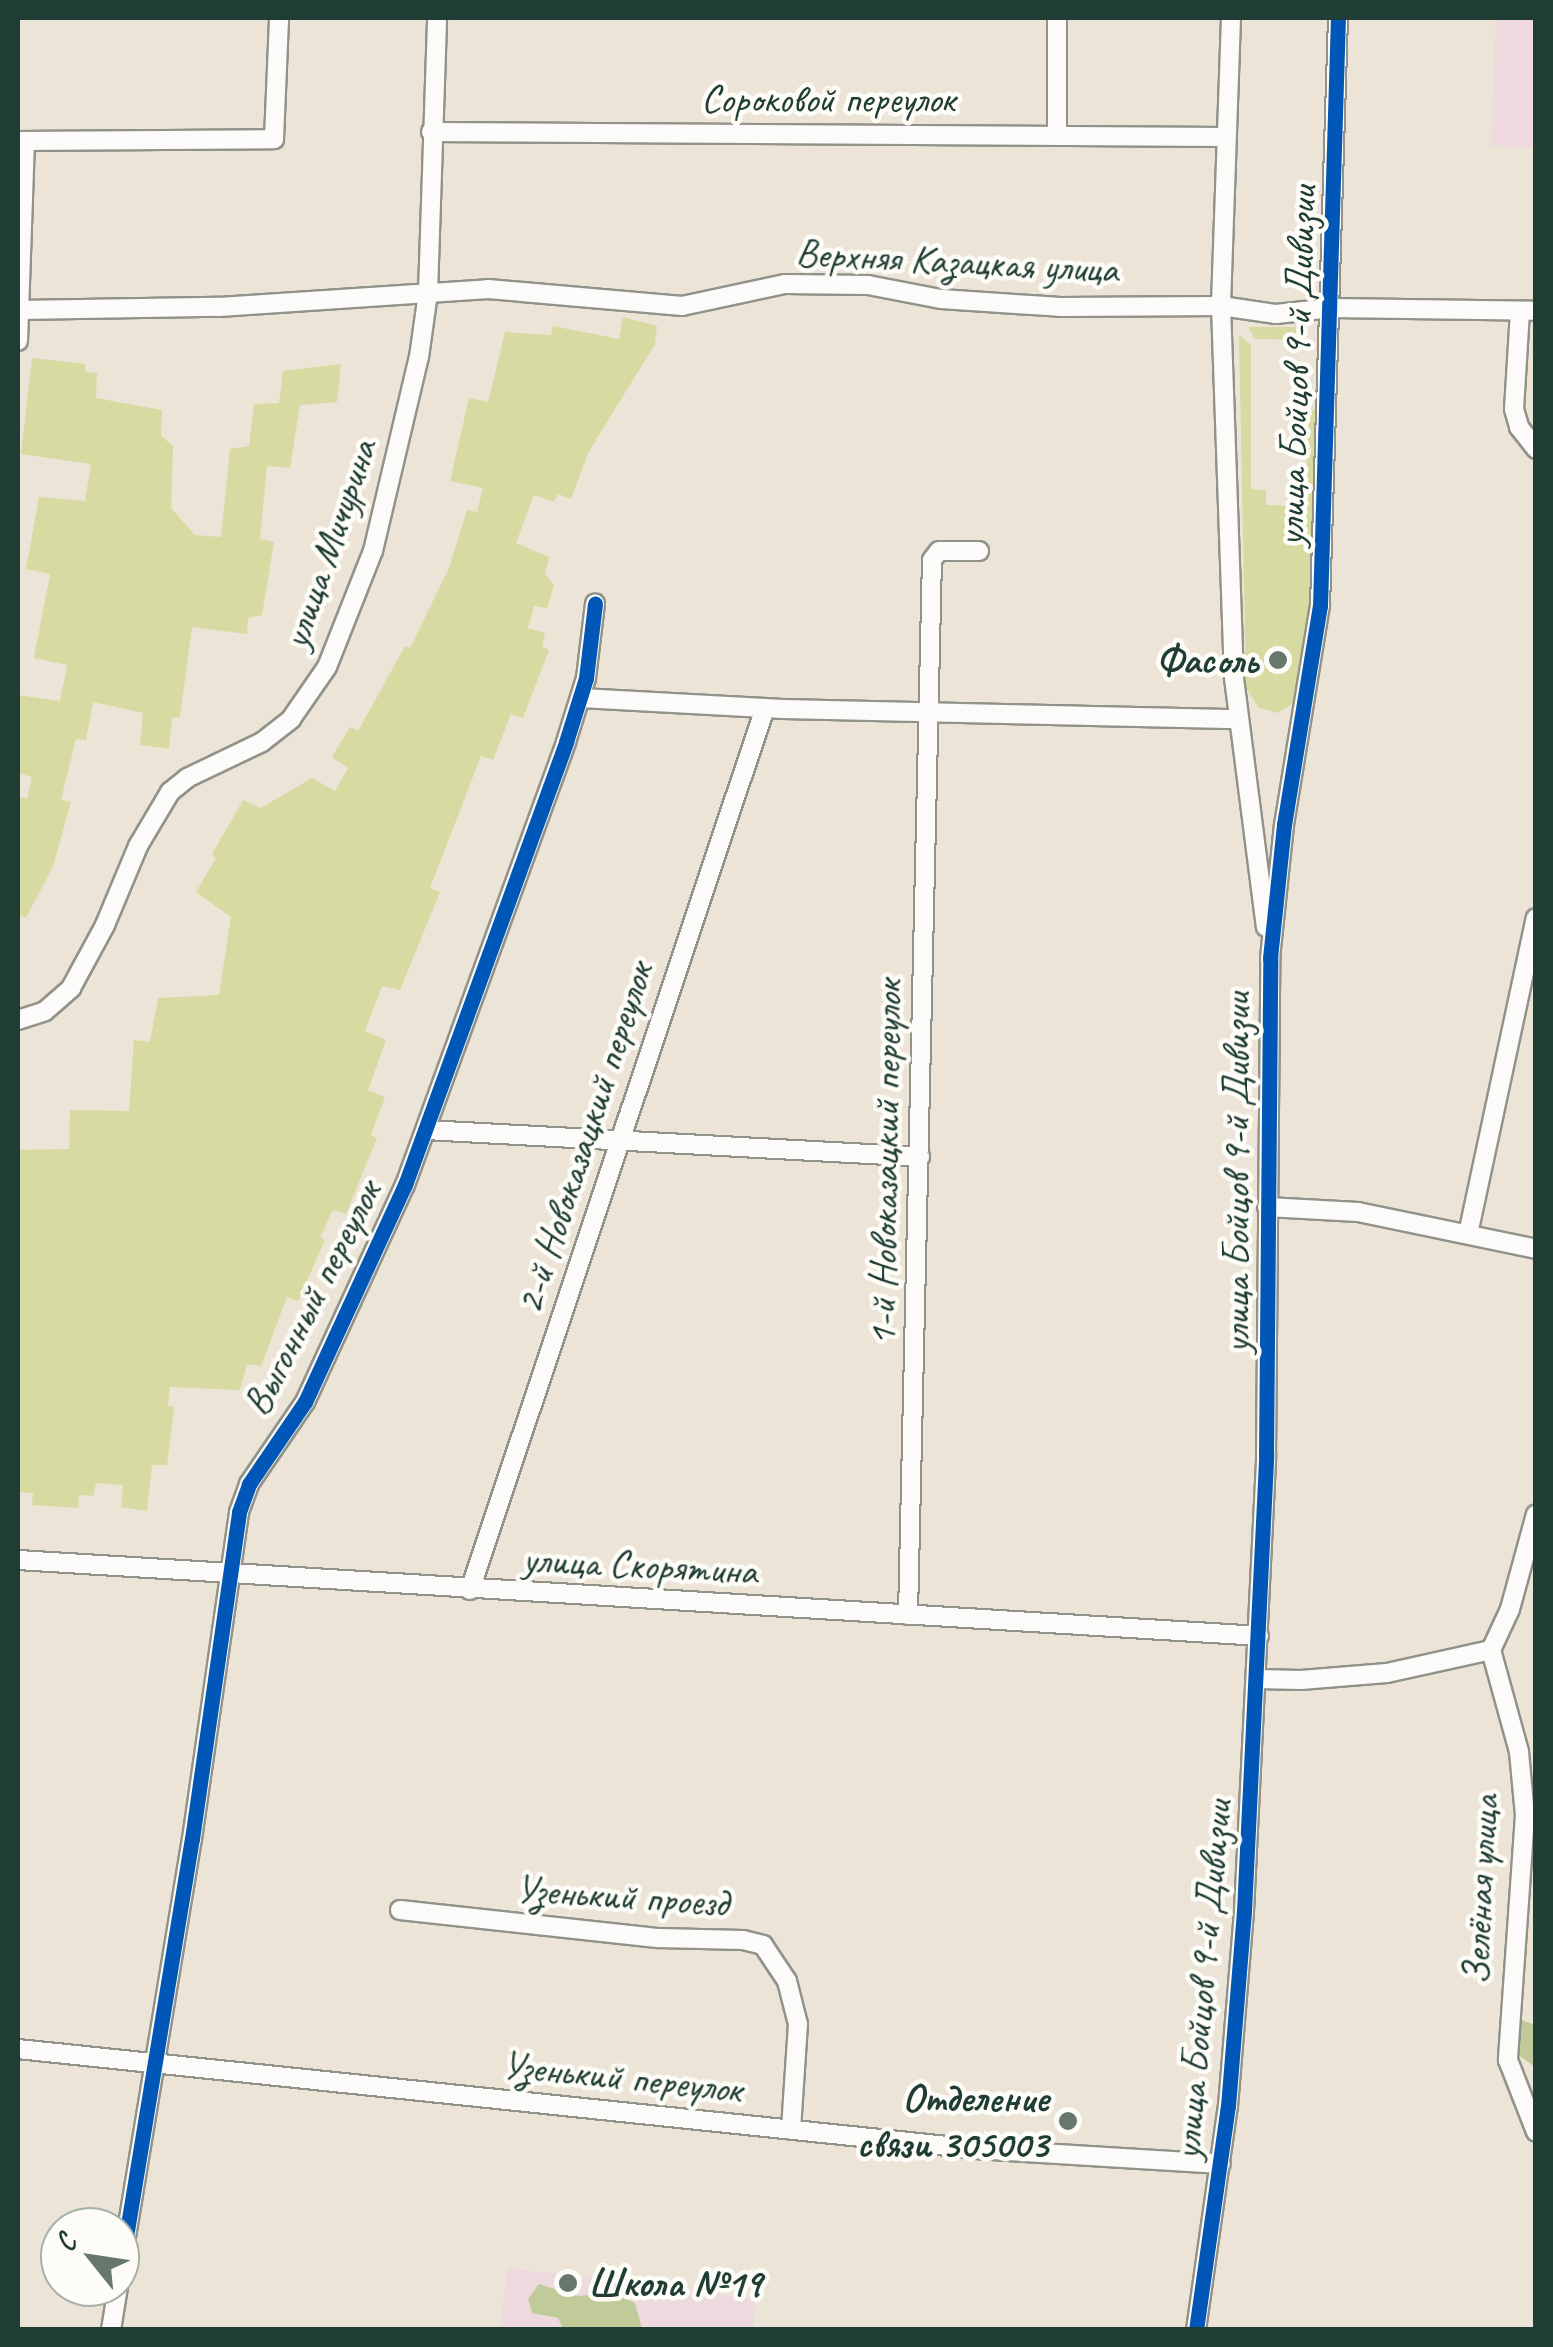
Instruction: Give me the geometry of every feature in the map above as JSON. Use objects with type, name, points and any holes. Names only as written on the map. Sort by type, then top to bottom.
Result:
[{"type":"street","points":[[18,341],[21,141],[274,140],[279,18]]},
{"type":"street","name":"улица Мичурина","points":[[19,1019],[45,1012],[70,988],[105,925],[138,846],[170,792],[186,778],[242,754],[277,730],[310,695],[327,667],[373,551],[406,420],[428,294],[438,18]]},
{"type":"street","points":[[1056,136],[1057,18]]},
{"type":"street","name":"улица Бойцов 9-й Дивизии","points":[[1231,18],[1221,306],[1239,719],[1270,958]]},
{"type":"street","name":"улица Бойцов 9-й Дивизии","points":[[1196,2330],[1221,2164],[1244,1911],[1266,1456],[1270,958],[1284,825],[1320,606],[1338,18]]},
{"type":"street","name":"Сороковой переулок","points":[[431,132],[1224,137]]},
{"type":"street","name":"Верхняя Казацкая улица","points":[[20,310],[219,306],[533,290],[682,306],[784,284],[868,285],[942,299],[1060,307],[1221,306],[1276,314],[1332,308],[1528,311]]},
{"type":"street","points":[[1528,311],[1514,409],[1525,438],[1536,449]]},
{"type":"street","name":"1-й Новоказацкий переулок","points":[[908,1615],[932,560],[940,551],[978,552]]},
{"type":"street","name":"Выгонный переулок","points":[[131,2207],[192,1839],[243,1496],[304,1402],[405,1184],[580,698],[595,604]]},
{"type":"street","points":[[580,698],[765,708],[1239,719]]},
{"type":"street","name":"2-й Новоказацкий переулок","points":[[470,1590],[765,708]]},
{"type":"street","points":[[1468,1234],[1536,918]]},
{"type":"street","points":[[426,1130],[920,1157]]},
{"type":"street","points":[[1267,1207],[1358,1212],[1536,1250]]},
{"type":"street","points":[[1257,1679],[1387,1673],[1491,1650],[1510,1609],[1536,1514]]},
{"type":"street","name":"улица Скорятина","points":[[18,1560],[1259,1636]]},
{"type":"street","name":"Зелёная улица","points":[[1491,1650],[1519,1752],[1525,1815],[1508,2060],[1536,2132]]},
{"type":"street","name":"Узенький проезд","points":[[400,1910],[660,1938],[744,1940],[763,1945],[787,1981],[798,2024],[791,2130]]},
{"type":"street","name":"Узенький переулок","points":[[18,2048],[154,2066],[976,2149],[1221,2164]]},
{"type":"shaded area","points":[[1496,18],[1535,18],[1535,148],[1491,146]]},
{"type":"shaded area","name":"Школа №19","points":[[507,2268],[756,2299],[753,2329],[500,2330]]},
{"type":"green space","points":[[623,317],[657,326],[655,344],[588,453],[571,499],[558,494],[554,502],[534,495],[516,543],[549,557],[545,574],[554,585],[547,608],[534,606],[528,628],[545,633],[542,647],[549,650],[523,718],[511,714],[493,760],[481,756],[430,888],[440,892],[400,990],[382,986],[365,1031],[386,1040],[368,1090],[385,1097],[371,1135],[377,1138],[346,1214],[333,1210],[320,1237],[325,1240],[298,1301],[287,1297],[261,1366],[247,1364],[240,1390],[170,1387],[168,1406],[174,1407],[167,1465],[152,1465],[147,1511],[121,1507],[123,1485],[96,1483],[93,1496],[79,1495],[78,1508],[32,1505],[33,1493],[18,1492],[18,1150],[69,1149],[70,1110],[129,1111],[134,1040],[150,1042],[158,998],[219,995],[231,917],[196,892],[216,858],[212,854],[243,800],[261,808],[312,778],[335,791],[348,768],[332,757],[350,727],[358,731],[405,646],[410,648],[449,568],[467,510],[477,512],[483,488],[450,481],[469,398],[488,402],[505,332],[551,335],[553,326],[619,339]]},
{"type":"green space","points":[[1248,327],[1303,327],[1303,340],[1255,339]]},
{"type":"green space","points":[[1239,335],[1251,345],[1251,489],[1266,490],[1266,505],[1297,506],[1298,491],[1306,491],[1308,419],[1312,410],[1318,409],[1319,339],[1323,339],[1312,605],[1299,700],[1277,713],[1258,707],[1246,688]]},
{"type":"green space","points":[[32,358],[85,364],[85,372],[97,373],[96,398],[162,410],[161,436],[173,446],[171,508],[195,535],[221,537],[230,449],[249,446],[254,404],[279,403],[283,371],[341,364],[337,402],[300,405],[290,468],[267,466],[260,539],[274,542],[262,615],[248,618],[247,634],[192,627],[180,717],[172,718],[169,749],[140,745],[143,713],[93,702],[86,740],[76,739],[61,800],[71,802],[53,866],[26,918],[18,914],[18,806],[19,798],[27,798],[32,777],[18,773],[18,695],[60,701],[67,665],[34,658],[50,574],[26,569],[39,497],[85,501],[91,464],[21,454]]},
{"type":"green space","points":[[1522,2020],[1535,2025],[1535,2067],[1517,2054],[1514,2027]]},
{"type":"green space","points":[[539,2284],[578,2296],[615,2293],[635,2303],[642,2329],[563,2329],[558,2318],[532,2313],[528,2299]]},
{"type":"cycle path","points":[[1196,2330],[1228,2106],[1244,1911],[1266,1456],[1270,958],[1284,825],[1320,606],[1338,18]]},
{"type":"cycle path","points":[[131,2207],[192,1839],[239,1512],[249,1484],[305,1402],[405,1185],[566,742],[586,678],[595,604]]},
{"type":"place","name":"Фасоль","points":[[1278,660]]},
{"type":"place","name":"Отделение связи 305003","points":[[1068,2121]]},
{"type":"place","name":"Школа №19","points":[[568,2283]]}]
